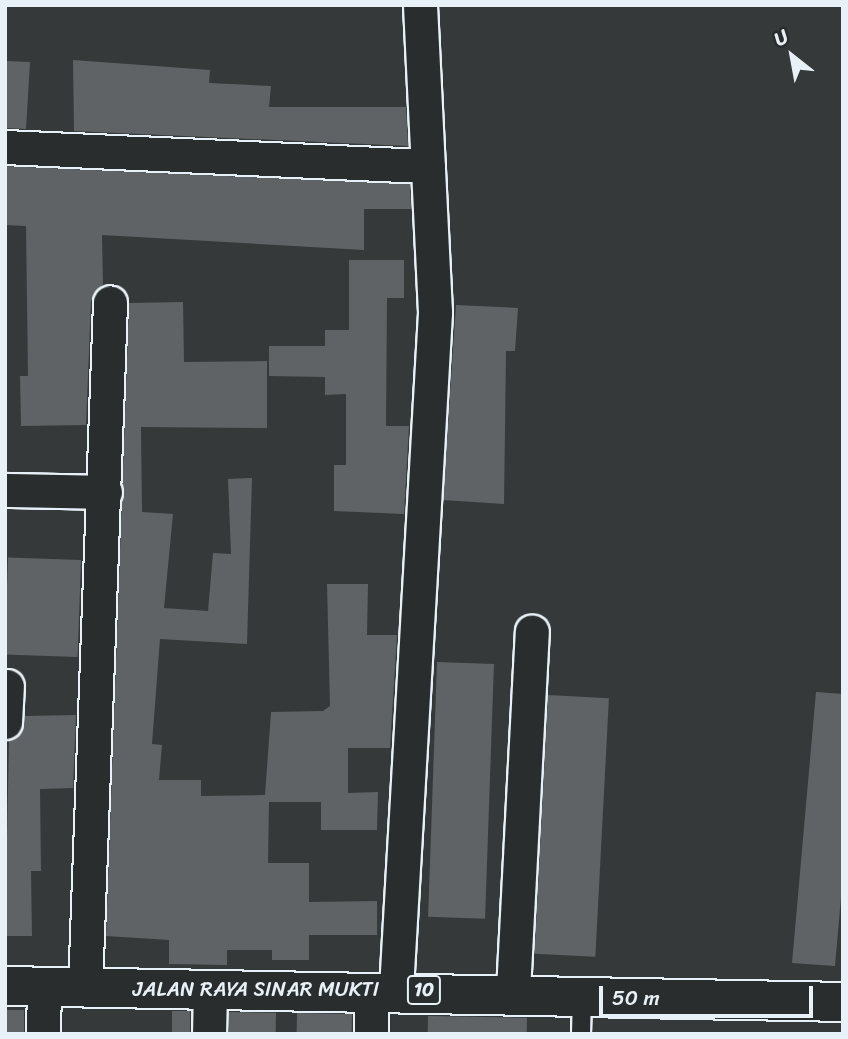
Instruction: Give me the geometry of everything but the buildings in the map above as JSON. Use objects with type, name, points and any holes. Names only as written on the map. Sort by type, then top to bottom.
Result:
[{"type":"highway","name":"JALAN RAYA SINAR MUKTI","points":[[5,986],[513,991],[843,1002]]},
{"type":"street","points":[[371,1034],[384,990],[430,461],[435,270],[420,5]]},
{"type":"street","points":[[5,147],[428,166]]},
{"type":"street","points":[[85,988],[110,302]]},
{"type":"street","points":[[5,490],[105,492]]},
{"type":"street","points":[[513,991],[532,632]]},
{"type":"street","points":[[5,722],[7,686]]},
{"type":"street","points":[[43,1034],[44,986]]},
{"type":"street","points":[[209,1034],[210,990]]},
{"type":"lane","points":[[581,1034],[582,994]]}]
